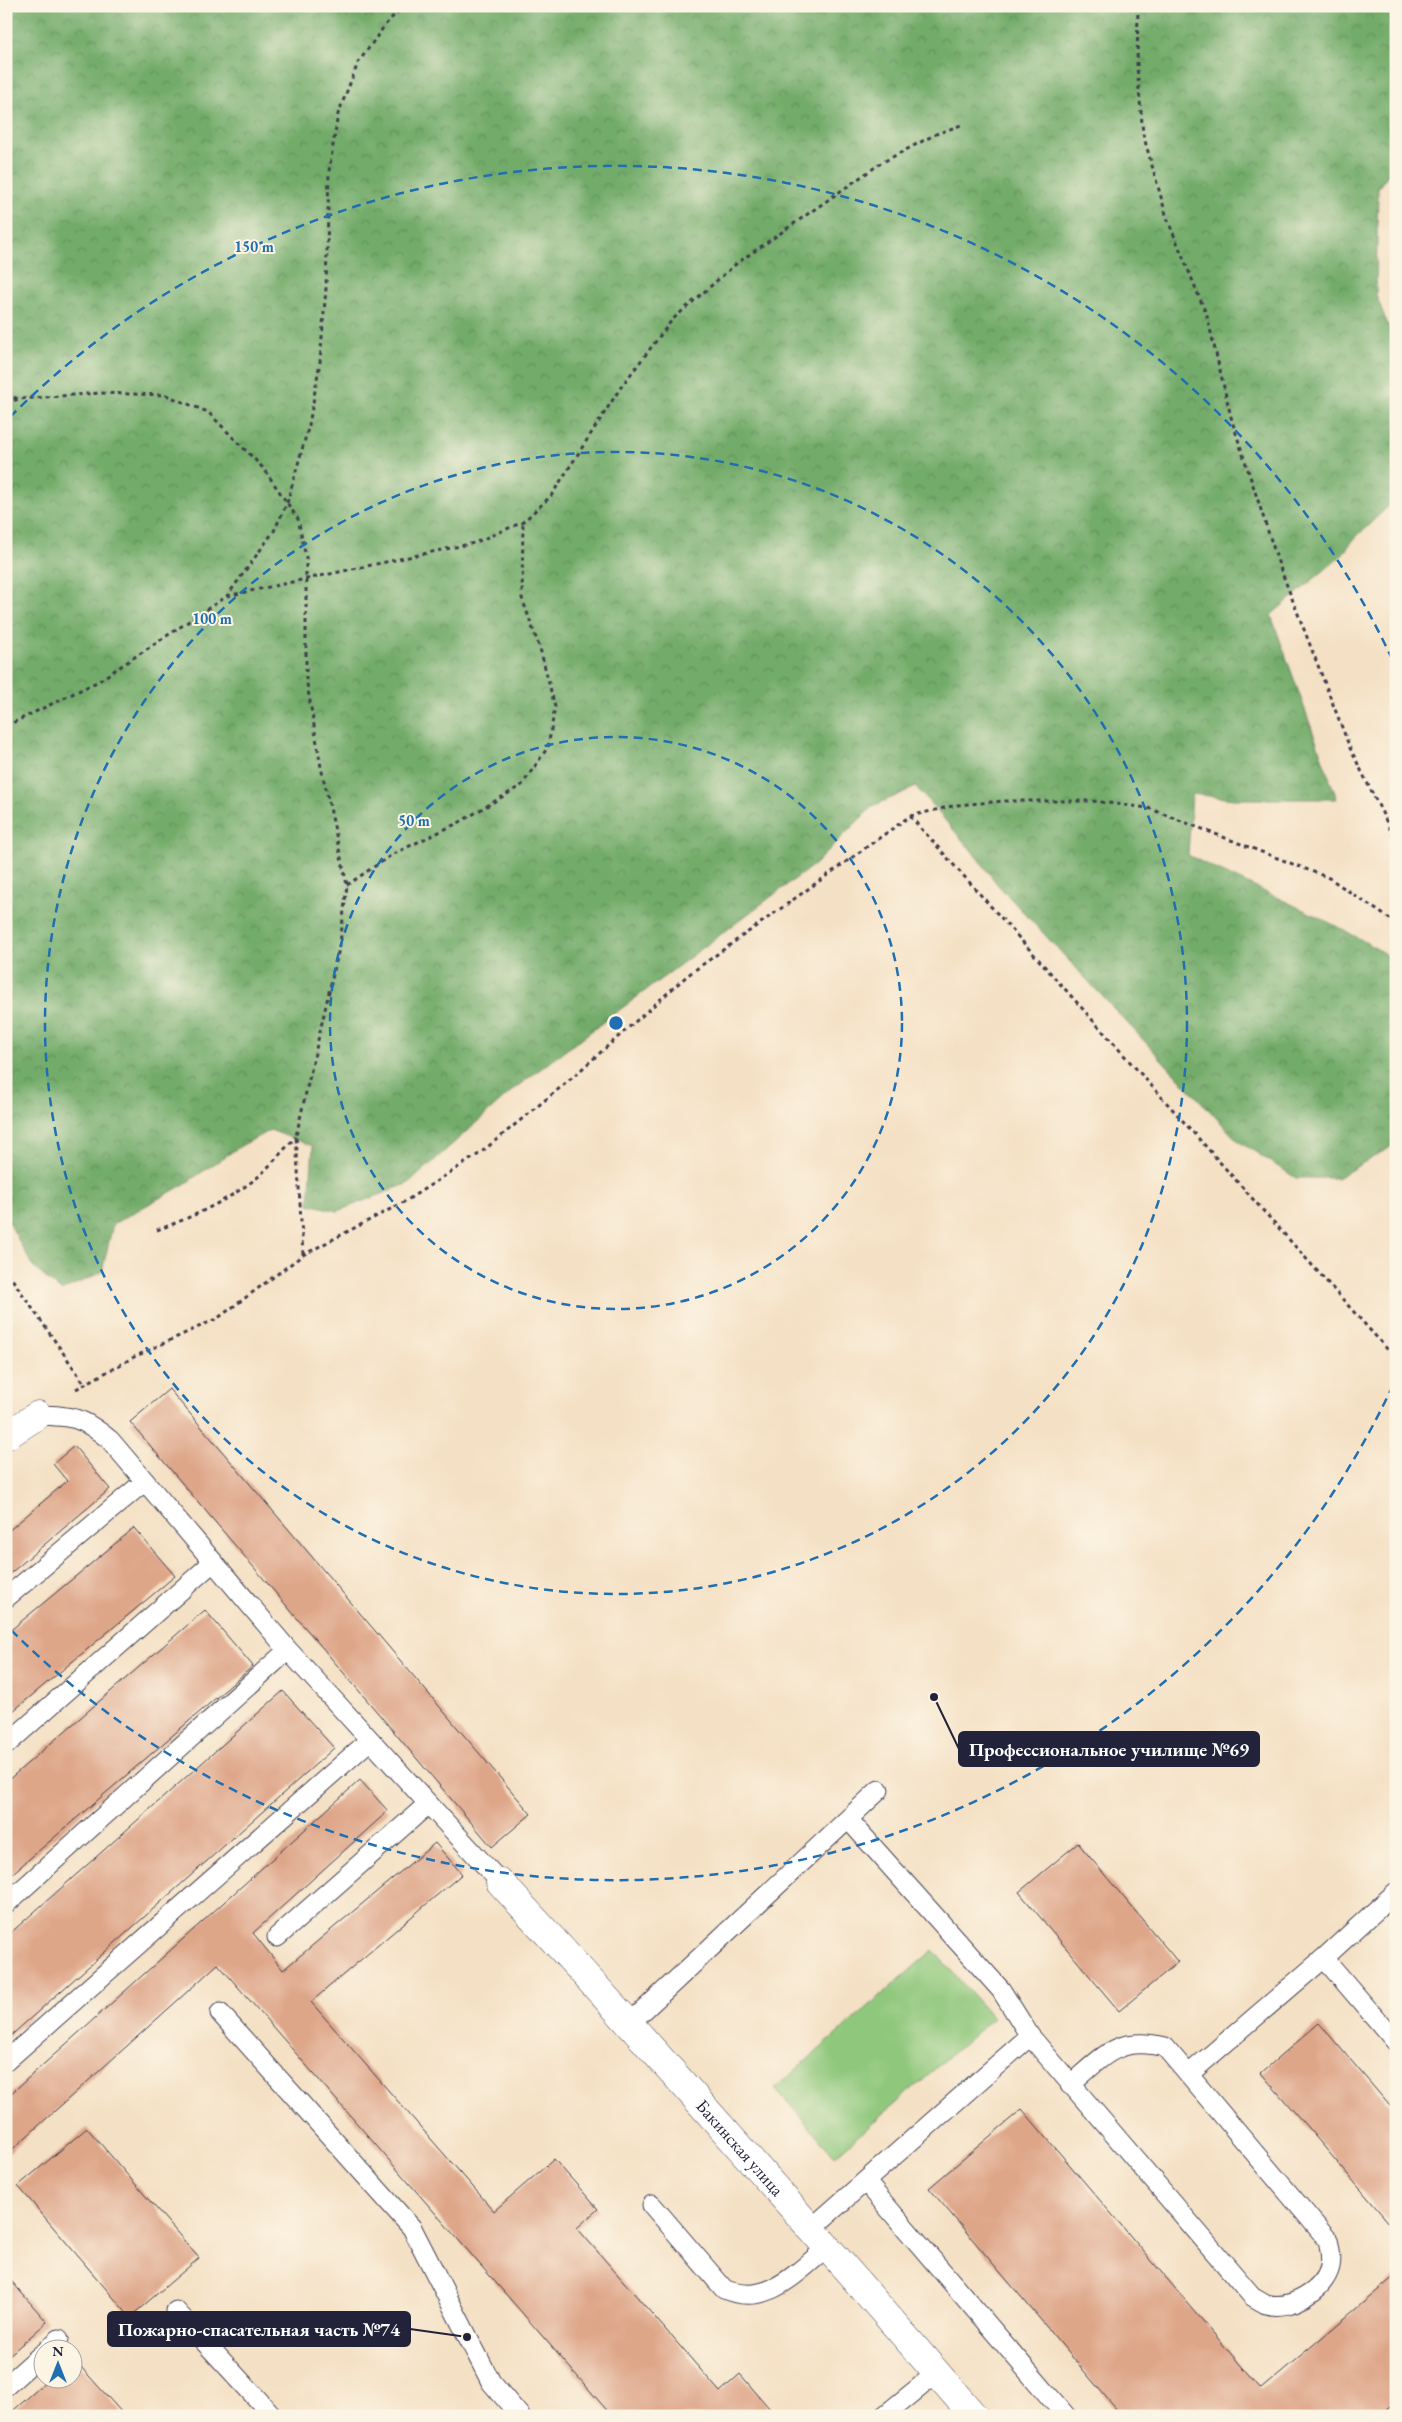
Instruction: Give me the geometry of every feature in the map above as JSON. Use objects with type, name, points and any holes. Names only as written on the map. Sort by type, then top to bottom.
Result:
[{"type":"street","points":[[7,1434],[38,1415]]},
{"type":"street","name":"Бакинская улица","points":[[500,1882],[630,2023],[820,2237],[974,2416]]},
{"type":"lane","points":[[38,1415],[70,1416],[90,1423],[110,1440],[212,1563],[288,1650],[427,1805],[500,1882]]},
{"type":"lane","points":[[6,1598],[145,1481]]},
{"type":"lane","points":[[6,1745],[212,1563]]},
{"type":"lane","points":[[6,1904],[288,1650]]},
{"type":"lane","points":[[6,2061],[369,1741]]},
{"type":"lane","points":[[630,2023],[879,1790]]},
{"type":"lane","points":[[278,1938],[427,1805]]},
{"type":"lane","points":[[848,1819],[1001,1990],[1030,2036],[1070,2084],[1252,2296],[1267,2304],[1285,2305],[1301,2299],[1322,2282],[1330,2268],[1332,2254],[1328,2240],[1165,2047],[1148,2042],[1131,2042],[1110,2051],[1070,2084]]},
{"type":"lane","points":[[1189,2074],[1324,1958],[1396,1892]]},
{"type":"lane","points":[[1324,1958],[1396,2042]]},
{"type":"lane","points":[[220,2013],[412,2228],[491,2382],[520,2416]]},
{"type":"lane","points":[[652,2206],[724,2290],[738,2295],[757,2295],[776,2288],[820,2237],[864,2181],[1030,2036]]},
{"type":"lane","points":[[864,2181],[1066,2416]]},
{"type":"lane","points":[[176,2311],[273,2416]]},
{"type":"lane","points":[[6,2386],[32,2363]]},
{"type":"lane","points":[[884,2416],[937,2373]]},
{"type":"path","points":[[6,726],[97,682],[227,596],[274,531],[287,503],[309,425],[320,362],[326,288],[329,171],[338,114],[358,63],[386,25],[403,6]]},
{"type":"path","points":[[1138,6],[1138,67],[1143,134],[1167,218],[1207,316],[1232,421],[1279,565],[1350,748],[1396,841]]},
{"type":"path","points":[[227,596],[474,543],[523,522],[551,496],[621,387],[672,320],[736,264],[882,163],[936,134],[964,124]]},
{"type":"path","points":[[6,402],[20,399],[100,393],[166,394],[208,412],[264,469],[298,519],[306,558],[306,678],[321,767],[348,885],[340,944],[296,1136],[303,1255]]},
{"type":"path","points":[[6,395],[20,399]]},
{"type":"path","points":[[348,885],[393,854],[460,822],[522,785],[548,746],[554,707],[541,652],[522,598],[523,522]]},
{"type":"path","points":[[38,1415],[84,1383],[218,1318],[303,1255],[404,1202],[479,1154],[566,1083],[688,975],[910,816],[957,805],[1004,801],[1093,801],[1148,808],[1329,878],[1396,923]]},
{"type":"path","points":[[910,816],[1396,1359]]},
{"type":"path","points":[[157,1230],[180,1222],[213,1206],[258,1176],[296,1136]]},
{"type":"path","points":[[6,1275],[12,1279],[84,1383]]},
{"type":"green space","points":[[6,6],[1396,6],[1396,164],[1378,188],[1376,295],[1396,346],[1396,499],[1355,538],[1340,557],[1271,615],[1337,799],[1234,799],[1192,794],[1188,855],[1345,931],[1396,961],[1396,1144],[1337,1178],[1296,1178],[1238,1141],[998,885],[972,851],[916,787],[873,806],[815,864],[515,1088],[409,1183],[338,1211],[309,1204],[313,1146],[270,1130],[239,1147],[183,1185],[113,1224],[102,1272],[61,1291],[33,1267],[6,1217]]},
{"type":"green space","points":[[933,1950],[993,2018],[835,2156],[775,2088]]},
{"type":"building","points":[[169,1389],[531,1814],[492,1847],[130,1422]]},
{"type":"building","points":[[74,1446],[110,1489],[6,1577],[6,1533],[67,1481],[53,1464]]},
{"type":"building","points":[[134,1528],[175,1576],[6,1717],[6,1634]]},
{"type":"building","points":[[205,1610],[253,1666],[6,1879],[6,1782]]},
{"type":"building","points":[[283,1691],[334,1748],[6,2040],[6,1937]]},
{"type":"building","points":[[360,1780],[388,1811],[253,1933],[283,1970],[435,1843],[462,1874],[311,2002],[494,2211],[554,2159],[598,2209],[577,2228],[720,2392],[740,2374],[776,2416],[612,2416],[218,1964],[6,2155],[6,2098]]},
{"type":"building","points":[[1078,1843],[1178,1962],[1119,2011],[1019,1892]]},
{"type":"building","points":[[1319,2023],[1396,2113],[1396,2231],[1261,2073]]},
{"type":"building","points":[[1022,2109],[1261,2389],[1396,2275],[1396,2401],[1378,2416],[1122,2416],[929,2188]]},
{"type":"building","points":[[87,2128],[199,2258],[130,2317],[18,2186]]},
{"type":"building","points":[[6,2275],[47,2322],[6,2358]]},
{"type":"building","points":[[82,2368],[124,2415],[7,2416],[37,2390],[82,2390]]},
{"type":"place","name":"Профессиональное училище №69","points":[[934,1697]]},
{"type":"place","name":"Пожарно-спасательная часть №74","points":[[467,2337]]}]
